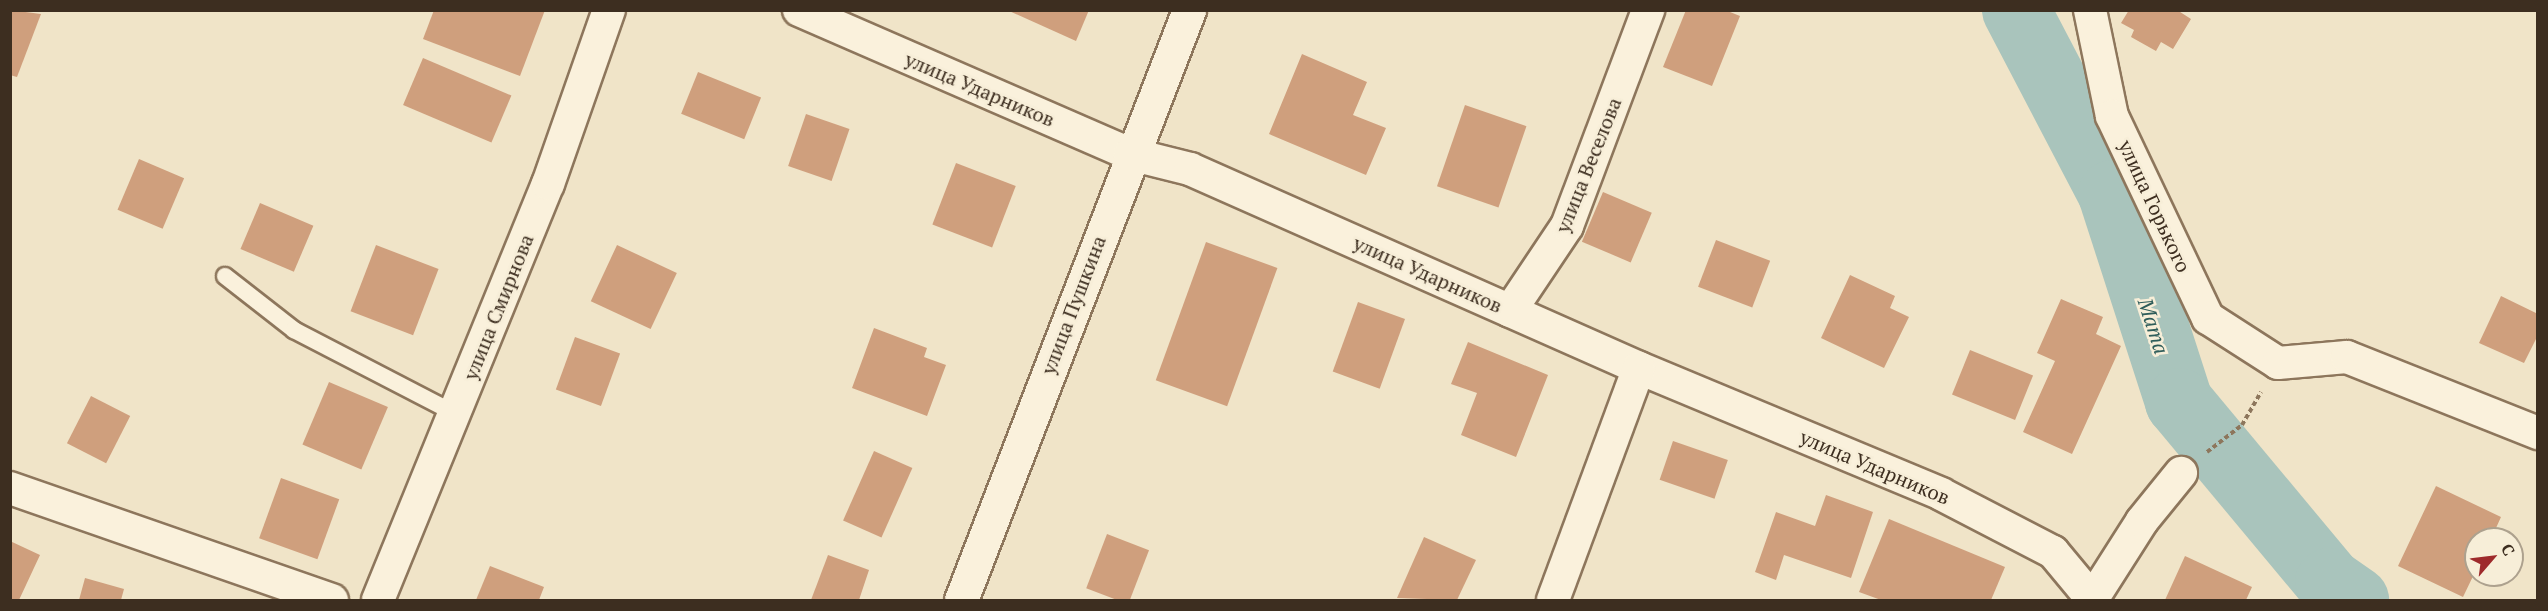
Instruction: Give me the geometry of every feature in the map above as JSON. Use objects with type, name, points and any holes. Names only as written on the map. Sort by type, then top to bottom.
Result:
[{"type":"street","name":"улица Смирнова","points":[[378,600],[548,184],[609,10]]},
{"type":"street","name":"улица Ударников","points":[[799,10],[1130,154],[1190,169],[1639,368],[1941,494],[2053,552],[2093,599]]},
{"type":"street","name":"улица Пушкина","points":[[961,600],[1130,154],[1189,10]]},
{"type":"street","name":"улица Веселова","points":[[1510,311],[1567,226],[1648,10]]},
{"type":"street","name":"улица Горького","points":[[2090,10],[2112,116],[2208,318],[2278,363],[2347,357],[2538,433]]},
{"type":"street","points":[[1553,600],[1639,368]]},
{"type":"street","points":[[2093,599],[2142,521],[2181,473]]},
{"type":"street","points":[[10,488],[332,600]]},
{"type":"lane","points":[[225,276],[294,330],[454,412]]},
{"type":"path","points":[[2181,473],[2242,425]]},
{"type":"building","points":[[10,10],[41,14],[17,77],[10,75]]},
{"type":"building","points":[[434,10],[545,10],[520,76],[423,39]]},
{"type":"building","points":[[1007,10],[1089,10],[1076,41]]},
{"type":"building","points":[[1686,10],[1725,10],[1740,16],[1712,86],[1663,67]]},
{"type":"building","points":[[2129,10],[2177,10],[2191,19],[2173,49],[2161,42],[2156,51],[2131,37],[2134,30],[2121,23]]},
{"type":"building","points":[[1302,54],[1367,82],[1353,115],[1386,128],[1366,175],[1269,134]]},
{"type":"building","points":[[423,58],[511,96],[491,142],[403,105]]},
{"type":"building","points":[[698,72],[761,97],[744,139],[681,114]]},
{"type":"building","points":[[1465,105],[1526,126],[1498,207],[1437,186]]},
{"type":"building","points":[[806,114],[849,129],[832,181],[788,166]]},
{"type":"building","points":[[139,159],[184,178],[163,229],[118,210]]},
{"type":"building","points":[[956,163],[1016,186],[992,248],[932,225]]},
{"type":"building","points":[[1603,192],[1652,213],[1631,262],[1582,242]]},
{"type":"building","points":[[260,203],[313,226],[294,272],[240,249]]},
{"type":"building","points":[[1716,240],[1770,261],[1752,307],[1698,287]]},
{"type":"building","points":[[1206,242],[1277,268],[1227,406],[1156,380]]},
{"type":"building","points":[[376,245],[439,269],[413,335],[351,311]]},
{"type":"building","points":[[617,245],[677,273],[651,329],[591,301]]},
{"type":"building","points":[[1850,275],[1895,296],[1890,308],[1909,317],[1884,368],[1821,338]]},
{"type":"building","points":[[2501,296],[2538,314],[2538,335],[2524,363],[2479,343]]},
{"type":"building","points":[[2061,299],[2103,317],[2096,334],[2121,346],[2072,454],[2023,432],[2055,361],[2037,353]]},
{"type":"building","points":[[1358,302],[1405,319],[1380,389],[1333,372]]},
{"type":"building","points":[[874,328],[927,348],[924,357],[946,365],[927,416],[852,388]]},
{"type":"building","points":[[575,337],[620,353],[601,406],[556,390]]},
{"type":"building","points":[[1468,342],[1548,375],[1516,457],[1461,435],[1477,393],[1451,384]]},
{"type":"building","points":[[1970,350],[2033,375],[2015,420],[1952,395]]},
{"type":"building","points":[[329,382],[388,407],[361,470],[302,445]]},
{"type":"building","points":[[91,396],[130,416],[106,463],[67,443]]},
{"type":"building","points":[[1673,441],[1728,460],[1714,499],[1660,480]]},
{"type":"building","points":[[874,451],[912,468],[881,538],[843,520]]},
{"type":"building","points":[[281,478],[339,499],[317,559],[259,538]]},
{"type":"building","points":[[2436,486],[2501,517],[2496,527],[2464,527],[2464,587],[2468,587],[2463,597],[2398,566]]},
{"type":"building","points":[[1826,495],[1873,512],[1851,578],[1784,555],[1776,580],[1755,572],[1776,512],[1815,526]]},
{"type":"building","points":[[1889,519],[2005,567],[1991,600],[1881,600],[1859,592]]},
{"type":"building","points":[[1107,534],[1149,550],[1130,600],[1117,600],[1086,588]]},
{"type":"building","points":[[1424,537],[1476,560],[1457,600],[1397,598]]},
{"type":"building","points":[[10,541],[40,555],[19,600],[10,600]]},
{"type":"building","points":[[828,555],[869,570],[859,600],[811,600]]},
{"type":"building","points":[[2185,556],[2252,587],[2246,600],[2165,600]]},
{"type":"building","points":[[490,566],[544,587],[539,600],[476,600]]},
{"type":"building","points":[[85,578],[124,589],[121,600],[79,600]]},
{"type":"waterway","name":"Мата","points":[[2016,10],[2112,194],[2179,402],[2329,582],[2355,600]]}]
